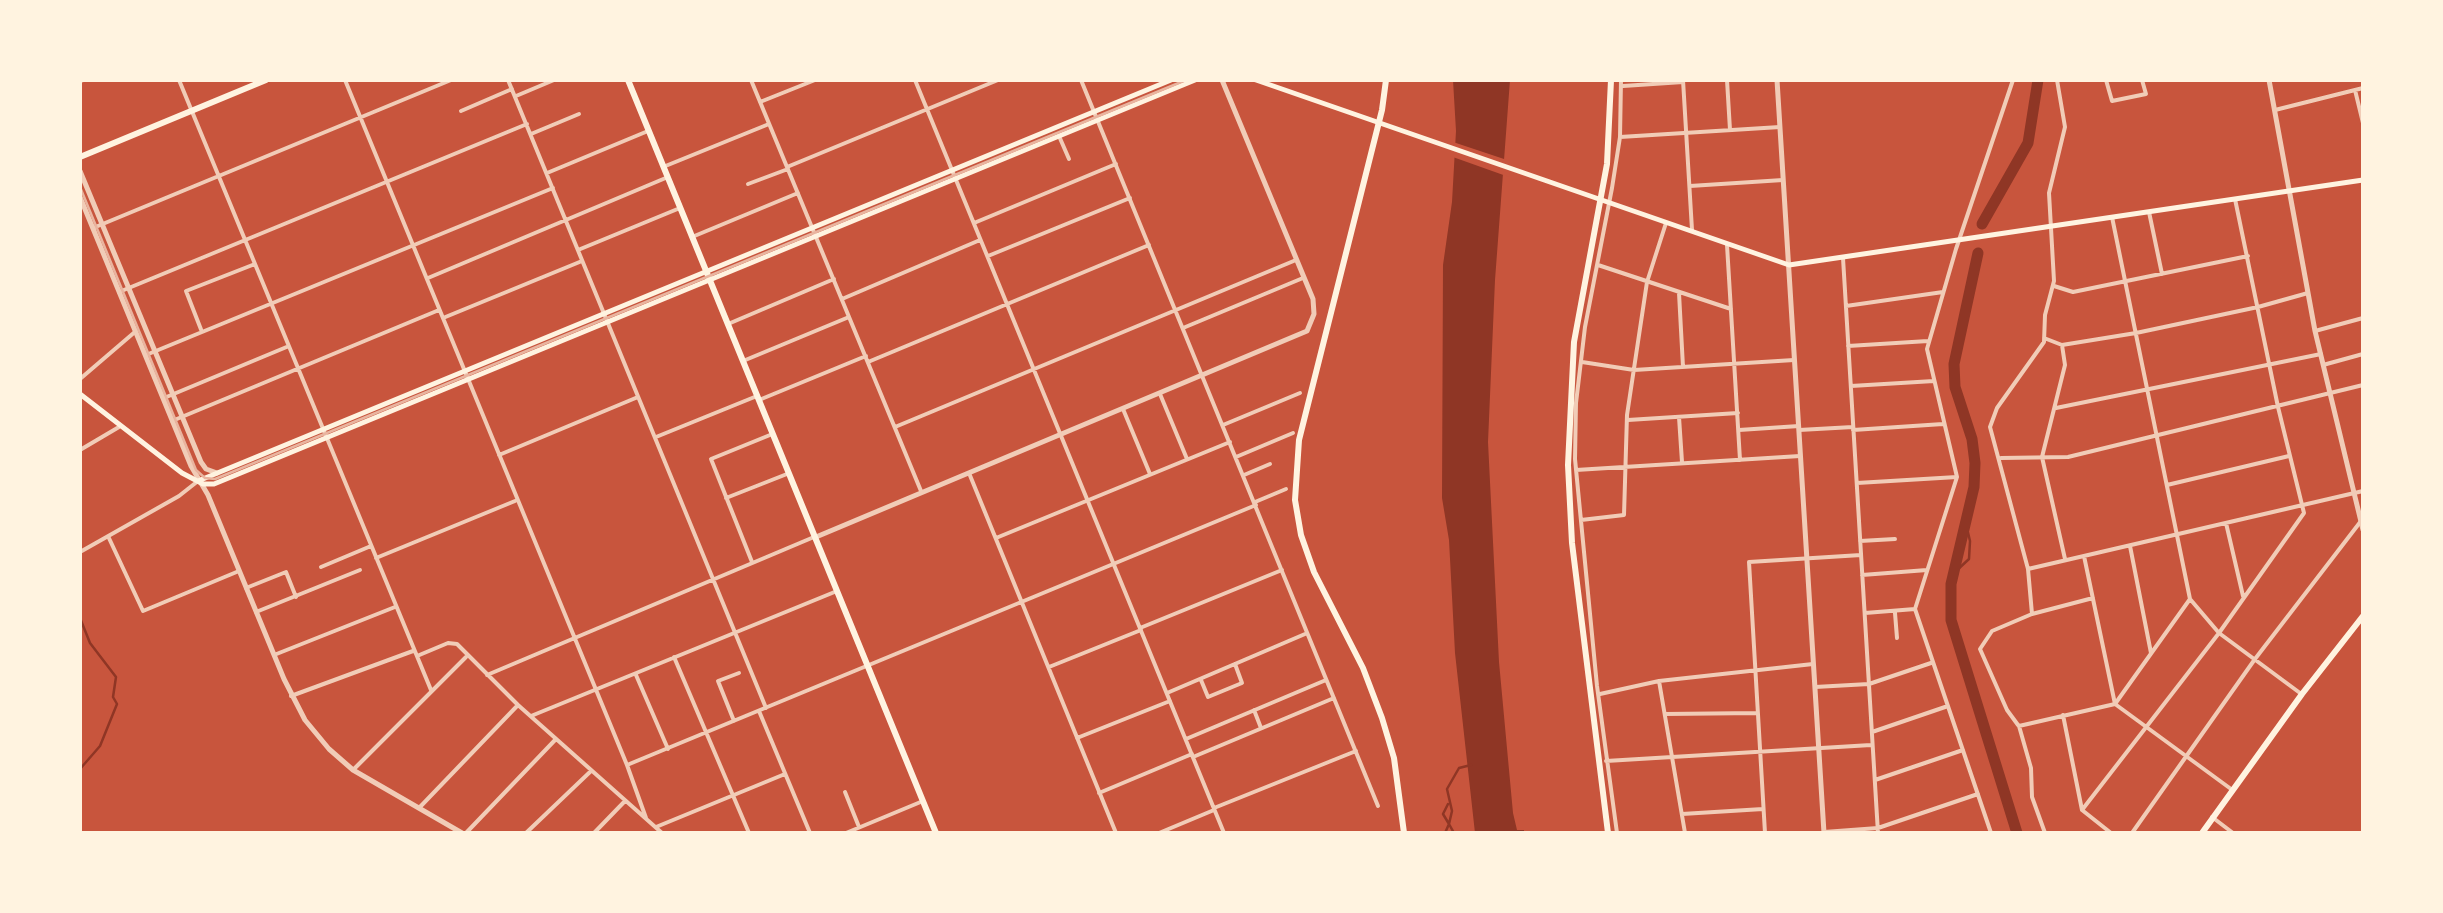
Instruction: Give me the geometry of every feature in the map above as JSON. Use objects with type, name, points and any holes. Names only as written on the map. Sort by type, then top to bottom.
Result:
[{"type":"main road","points":[[80,157],[266,80]]},
{"type":"main road","points":[[628,80],[936,833]]},
{"type":"main road","points":[[198,481],[1172,80]]},
{"type":"main road","points":[[80,394],[182,473],[214,484],[1195,80]]},
{"type":"main road","points":[[1256,80],[1788,265],[2363,180]]},
{"type":"main road","points":[[1386,80],[1382,124],[1299,440],[1295,500],[1301,535],[1314,572],[1363,668],[1382,718],[1394,758],[1404,833]]},
{"type":"main road","points":[[1608,833],[1572,542],[1568,465],[1576,328],[1610,140],[1612,80]]},
{"type":"main road","points":[[2202,833],[2363,616]]},
{"type":"street","points":[[179,80],[431,690]]},
{"type":"street","points":[[345,80],[646,818]]},
{"type":"street","points":[[94,228],[451,80]]},
{"type":"street","points":[[508,80],[766,708]]},
{"type":"street","points":[[515,96],[554,80]]},
{"type":"street","points":[[751,80],[922,493]]},
{"type":"street","points":[[760,102],[815,80]]},
{"type":"street","points":[[915,80],[1224,833]]},
{"type":"street","points":[[748,184],[998,80]]},
{"type":"street","points":[[1080,80],[1378,806]]},
{"type":"street","points":[[487,675],[1307,331],[1315,308],[1222,80]]},
{"type":"street","points":[[1726,80],[1730,130]]},
{"type":"street","points":[[1777,80],[1824,832],[1878,831],[1978,794]]},
{"type":"street","points":[[1991,833],[1915,610],[1958,476],[1927,354],[1929,341],[2013,80]]},
{"type":"street","points":[[2032,614],[2028,569],[1990,427],[1997,408],[2044,338],[2054,286],[2049,193],[2064,126],[2056,80]]},
{"type":"street","points":[[2106,80],[2112,101],[2146,94],[2142,80]]},
{"type":"street","points":[[2132,833],[2254,659],[2362,526],[2315,331],[2269,80]]},
{"type":"street","points":[[1617,833],[1598,695],[1575,470],[1576,402],[1584,326],[1596,264],[1601,200],[1620,136],[1621,83],[1683,81],[1693,233]]},
{"type":"street","points":[[2274,110],[2363,88]]},
{"type":"street","points":[[461,110],[512,90]]},
{"type":"street","points":[[2355,90],[2363,123]]},
{"type":"street","points":[[531,134],[579,114]]},
{"type":"street","points":[[120,292],[526,124]]},
{"type":"street","points":[[663,167],[769,124]]},
{"type":"street","points":[[1620,136],[1780,127]]},
{"type":"street","points":[[547,173],[648,130]]},
{"type":"street","points":[[1059,136],[1069,159]]},
{"type":"street","points":[[974,223],[1116,164]]},
{"type":"street","points":[[80,171],[202,465],[217,474]]},
{"type":"street","points":[[426,279],[668,178]]},
{"type":"street","points":[[1690,186],[1783,180]]},
{"type":"street","points":[[146,355],[553,188]]},
{"type":"street","points":[[692,237],[798,193]]},
{"type":"street","points":[[80,197],[291,696],[315,734],[353,770],[464,833],[556,738]]},
{"type":"street","points":[[988,256],[1130,198]]},
{"type":"street","points":[[2082,810],[2219,633],[2304,513],[2236,199]]},
{"type":"street","points":[[578,250],[680,208]]},
{"type":"street","points":[[2149,212],[2162,274]]},
{"type":"street","points":[[2112,217],[2190,600],[2219,633],[2302,694]]},
{"type":"street","points":[[1581,520],[1623,516],[1626,420],[1647,282],[1666,223]]},
{"type":"street","points":[[842,299],[981,240]]},
{"type":"street","points":[[656,437],[867,359],[1149,245]]},
{"type":"street","points":[[1728,245],[1740,460]]},
{"type":"street","points":[[2054,286],[2073,292],[2248,256]]},
{"type":"street","points":[[1843,258],[1878,831]]},
{"type":"street","points":[[442,318],[582,260]]},
{"type":"street","points":[[895,427],[1297,260]]},
{"type":"street","points":[[202,332],[186,292],[255,264]]},
{"type":"street","points":[[1596,264],[1731,309]]},
{"type":"street","points":[[1183,328],[1304,278]]},
{"type":"street","points":[[728,324],[834,280]]},
{"type":"street","points":[[1846,306],[1944,292]]},
{"type":"street","points":[[1679,293],[1683,367]]},
{"type":"street","points":[[2044,338],[2062,344],[2136,333],[2308,293]]},
{"type":"street","points":[[172,421],[439,310]]},
{"type":"street","points":[[743,361],[849,317]]},
{"type":"street","points":[[2315,331],[2363,318]]},
{"type":"street","points":[[80,379],[136,331]]},
{"type":"street","points":[[1848,346],[1929,341]]},
{"type":"street","points":[[2062,344],[2065,365],[2042,457],[2065,560]]},
{"type":"street","points":[[163,398],[289,346]]},
{"type":"street","points":[[2056,408],[2320,354]]},
{"type":"street","points":[[2323,364],[2363,354]]},
{"type":"street","points":[[1582,362],[1634,370],[1794,360]]},
{"type":"street","points":[[1850,386],[1934,380]]},
{"type":"street","points":[[2001,458],[2068,457],[2363,385]]},
{"type":"street","points":[[1223,425],[1300,393]]},
{"type":"street","points":[[1160,394],[1187,458]]},
{"type":"street","points":[[499,455],[639,397]]},
{"type":"street","points":[[1124,409],[1150,474]]},
{"type":"street","points":[[1626,420],[1738,413]]},
{"type":"street","points":[[1679,417],[1682,464]]},
{"type":"street","points":[[1739,430],[1944,424]]},
{"type":"street","points":[[80,450],[121,426]]},
{"type":"street","points":[[752,562],[711,459],[773,434]]},
{"type":"street","points":[[1236,457],[1293,434]]},
{"type":"street","points":[[996,538],[1230,442]]},
{"type":"street","points":[[1575,470],[1800,456]]},
{"type":"street","points":[[2167,485],[2289,456]]},
{"type":"street","points":[[1244,475],[1270,464]]},
{"type":"street","points":[[80,552],[198,481],[202,465]]},
{"type":"street","points":[[726,498],[789,473]]},
{"type":"street","points":[[969,473],[1116,833]]},
{"type":"street","points":[[1856,483],[1958,476]]},
{"type":"street","points":[[627,765],[1022,604],[1286,489]]},
{"type":"street","points":[[2028,569],[2363,491]]},
{"type":"street","points":[[376,558],[518,500]]},
{"type":"street","points":[[2226,523],[2243,596]]},
{"type":"street","points":[[108,536],[143,611],[240,572]]},
{"type":"street","points":[[1860,541],[1895,540]]},
{"type":"street","points":[[321,567],[371,546]]},
{"type":"street","points":[[2130,546],[2151,654]]},
{"type":"street","points":[[1765,833],[1748,562],[1861,555]]},
{"type":"street","points":[[2084,556],[2114,704],[2232,790]]},
{"type":"street","points":[[256,612],[360,570]]},
{"type":"street","points":[[1048,667],[1282,570]]},
{"type":"street","points":[[1862,575],[1927,570]]},
{"type":"street","points":[[246,588],[286,572],[296,596]]},
{"type":"street","points":[[531,716],[838,590]]},
{"type":"street","points":[[2045,833],[2032,796],[2031,768],[2019,726],[2007,710],[1980,649],[1992,631],[2032,614],[2093,598]]},
{"type":"street","points":[[2019,726],[2114,704],[2190,600]]},
{"type":"street","points":[[274,655],[396,606]]},
{"type":"street","points":[[1865,612],[1915,610]]},
{"type":"street","points":[[1895,611],[1896,638]]},
{"type":"street","points":[[1167,693],[1307,634]]},
{"type":"street","points":[[291,696],[452,642],[659,831],[785,774]]},
{"type":"street","points":[[353,770],[468,655]]},
{"type":"street","points":[[674,657],[749,833]]},
{"type":"street","points":[[1814,687],[1869,684],[1932,662]]},
{"type":"street","points":[[1201,679],[1208,697],[1242,683],[1235,664]]},
{"type":"street","points":[[1598,695],[1659,681],[1813,664]]},
{"type":"street","points":[[734,722],[718,681],[739,673]]},
{"type":"street","points":[[635,674],[668,749]]},
{"type":"street","points":[[1186,739],[1326,680]]},
{"type":"street","points":[[1659,681],[1685,833]]},
{"type":"street","points":[[1100,792],[1334,698]]},
{"type":"street","points":[[1077,738],[1170,701]]},
{"type":"street","points":[[419,808],[518,705]]},
{"type":"street","points":[[1872,732],[1948,706]]},
{"type":"street","points":[[1254,710],[1262,728]]},
{"type":"street","points":[[760,711],[810,833]]},
{"type":"street","points":[[1665,714],[1758,713]]},
{"type":"street","points":[[2063,714],[2082,810],[2110,833]]},
{"type":"street","points":[[1606,761],[1873,744]]},
{"type":"street","points":[[1875,780],[1963,750]]},
{"type":"street","points":[[1158,833],[1356,751]]},
{"type":"street","points":[[526,833],[592,770]]},
{"type":"street","points":[[845,792],[860,827]]},
{"type":"street","points":[[594,833],[626,800]]},
{"type":"street","points":[[846,833],[922,800]]},
{"type":"street","points":[[1682,814],[1764,809]]},
{"type":"street","points":[[2212,818],[2233,833]]},
{"type":"shaded area","points":[[1453,80],[1510,80],[1488,442],[1499,662],[1513,813],[1517,830],[1524,833],[1475,833],[1455,653],[1449,540],[1442,498],[1443,265],[1456,131]]},
{"type":"pier","points":[[1450,141],[1510,161],[1509,177],[1450,156]]},
{"type":"waterway","points":[[1982,224],[2028,143],[2038,80]]},
{"type":"waterway","points":[[1978,253],[1954,364],[1955,387],[1972,439],[1975,463],[1974,487],[1951,584],[1951,620],[2017,833]]},
{"type":"waterway","points":[[1955,572],[1969,559],[1966,524]]},
{"type":"waterway","points":[[80,618],[90,643],[116,677],[113,697],[117,704],[100,746],[80,769]]},
{"type":"waterway","points":[[1454,833],[1449,824],[1452,811],[1447,789],[1459,768],[1471,765]]},
{"type":"waterway","points":[[1445,833],[1449,824],[1443,814],[1448,804]]},
{"type":"tram line","points":[[80,187],[196,470],[205,478],[215,479],[1186,80]]}]
